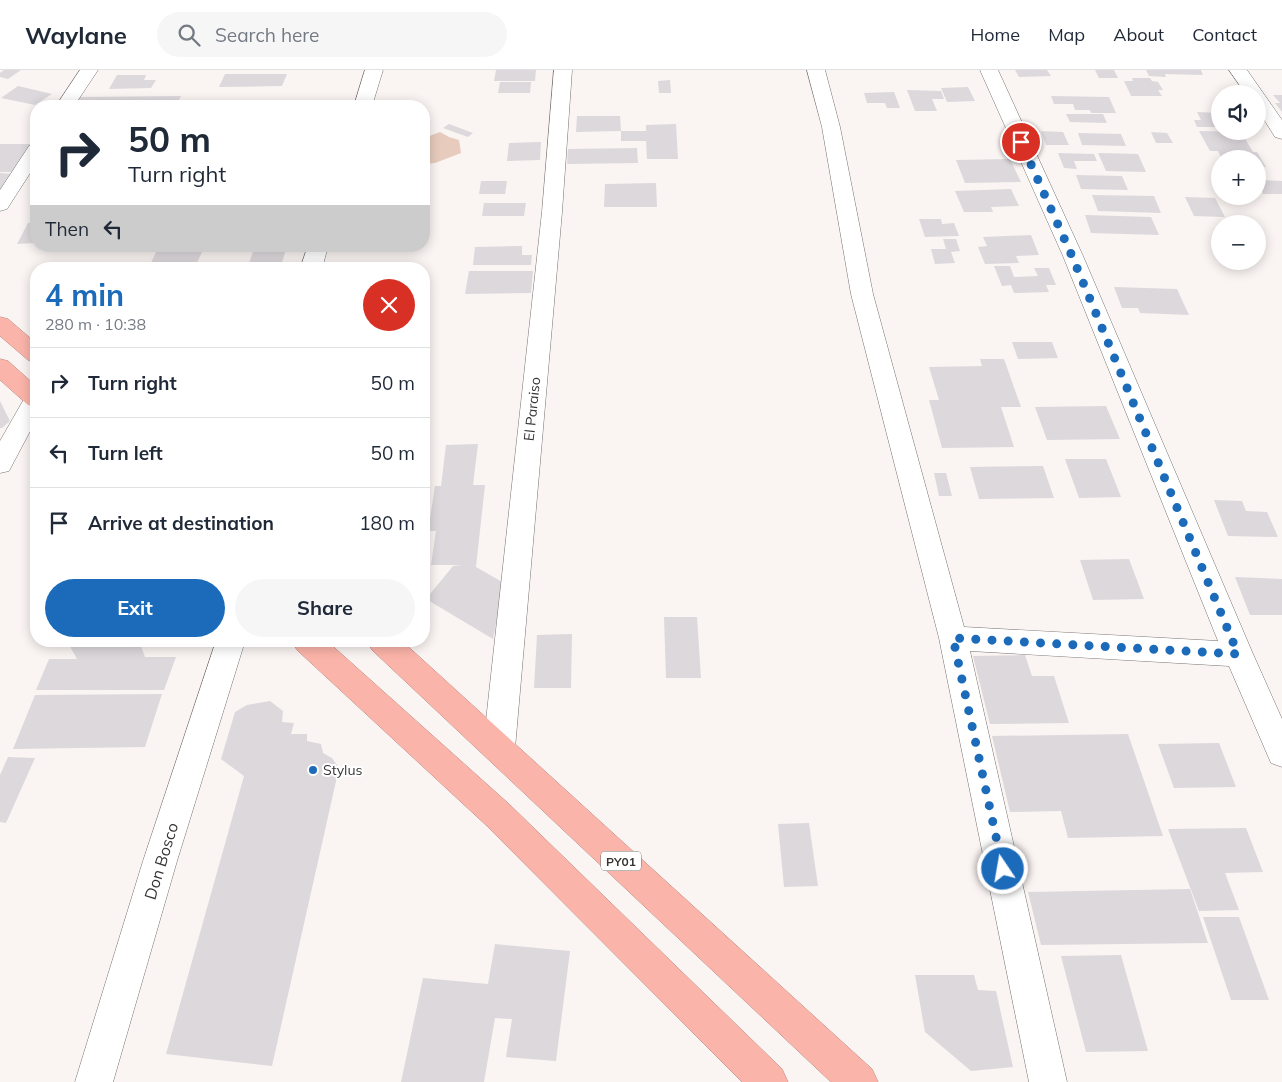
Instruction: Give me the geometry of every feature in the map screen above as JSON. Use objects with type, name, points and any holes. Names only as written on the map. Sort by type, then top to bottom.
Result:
[{"type":"highway","points":[[0,324],[30,350]]},
{"type":"highway","points":[[0,367],[30,393]]},
{"type":"highway","points":[[314,647],[498,816],[769,1082]]},
{"type":"highway","name":"PY01","points":[[389,647],[859,1082]]},
{"type":"street","points":[[69,100],[89,70]]},
{"type":"street","points":[[365,100],[374,70]]},
{"type":"street","name":"El Paraiso","points":[[499,748],[552,212],[563,70]]},
{"type":"street","points":[[816,70],[831,127],[862,294],[953,638],[1048,1082]]},
{"type":"street","points":[[989,70],[1076,265],[1238,654],[1282,753]]},
{"type":"street","points":[[1238,70],[1249,85]]},
{"type":"street","points":[[1266,110],[1282,133]]},
{"type":"street","points":[[0,205],[30,159]]},
{"type":"street","points":[[0,464],[30,409]]},
{"type":"street","points":[[953,638],[1238,654]]},
{"type":"street","name":"Don Bosco","points":[[94,1082],[140,928],[229,647]]},
{"type":"shaded area","points":[[440,132],[459,140],[461,153],[430,163],[430,136]]},
{"type":"building","points":[[4,70],[21,70],[8,79],[0,77],[0,73]]},
{"type":"building","points":[[496,70],[536,70],[535,81],[494,81]]},
{"type":"building","points":[[1015,70],[1047,70],[1051,76],[1019,77]]},
{"type":"building","points":[[1095,70],[1114,70],[1118,78],[1099,78]]},
{"type":"building","points":[[1146,70],[1201,70],[1203,75],[1165,74],[1166,77],[1149,76]]},
{"type":"building","points":[[225,74],[287,74],[282,86],[219,87]]},
{"type":"building","points":[[117,75],[146,75],[144,80],[156,80],[151,88],[109,89]]},
{"type":"building","points":[[1132,78],[1150,78],[1152,81],[1158,82],[1163,90],[1158,90],[1162,96],[1131,96],[1124,81],[1133,81]]},
{"type":"building","points":[[670,80],[671,93],[659,93],[658,81]]},
{"type":"building","points":[[500,82],[531,82],[530,93],[498,93]]},
{"type":"building","points":[[18,86],[52,94],[43,100],[30,100],[30,104],[1,98]]},
{"type":"building","points":[[968,87],[975,101],[947,102],[941,88]]},
{"type":"building","points":[[907,90],[941,91],[944,99],[932,99],[937,111],[915,111]]},
{"type":"building","points":[[894,92],[900,108],[887,108],[885,103],[867,103],[864,93]]},
{"type":"building","points":[[1273,95],[1282,95],[1282,112],[1275,103],[1280,103]]},
{"type":"building","points":[[181,96],[179,100],[75,100],[77,97]]},
{"type":"building","points":[[1051,96],[1109,97],[1116,113],[1091,113],[1090,110],[1075,110],[1073,104],[1054,104]]},
{"type":"building","points":[[1197,112],[1211,113],[1211,127],[1197,127],[1194,120],[1201,120]]},
{"type":"building","points":[[1066,114],[1103,114],[1107,123],[1070,122]]},
{"type":"building","points":[[577,116],[620,116],[621,131],[576,132]]},
{"type":"building","points":[[449,124],[473,133],[468,137],[443,128]]},
{"type":"building","points":[[676,124],[678,159],[647,159],[646,141],[621,141],[621,131],[646,131],[646,125]]},
{"type":"building","points":[[1041,131],[1063,132],[1069,145],[1046,145]]},
{"type":"building","points":[[1199,131],[1211,131],[1211,140],[1246,140],[1252,150],[1211,150]]},
{"type":"building","points":[[1151,132],[1167,133],[1173,143],[1156,143]]},
{"type":"building","points":[[1078,133],[1121,134],[1126,146],[1082,145]]},
{"type":"building","points":[[541,142],[540,160],[507,161],[509,143]]},
{"type":"building","points":[[0,144],[30,144],[12,172],[0,172]]},
{"type":"building","points":[[637,148],[638,163],[567,164],[568,149]]},
{"type":"building","points":[[1058,153],[1094,154],[1097,161],[1074,161],[1077,169],[1064,168]]},
{"type":"building","points":[[1098,153],[1138,154],[1146,172],[1106,171]]},
{"type":"building","points":[[1010,159],[1021,182],[965,183],[956,160]]},
{"type":"building","points":[[0,173],[15,174],[0,194]]},
{"type":"building","points":[[1076,175],[1122,176],[1128,190],[1081,189]]},
{"type":"building","points":[[1266,180],[1282,181],[1282,194],[1266,194]]},
{"type":"building","points":[[481,181],[507,181],[505,194],[479,194]]},
{"type":"building","points":[[656,183],[657,207],[604,207],[605,184]]},
{"type":"building","points":[[1011,189],[1019,206],[991,207],[993,212],[964,212],[955,191]]},
{"type":"building","points":[[1092,195],[1154,196],[1161,213],[1098,211]]},
{"type":"building","points":[[1185,197],[1211,198],[1211,205],[1219,205],[1224,215],[1211,215],[1211,217],[1194,216]]},
{"type":"building","points":[[484,203],[526,203],[524,216],[482,216]]},
{"type":"building","points":[[1085,215],[1151,217],[1159,235],[1091,233]]},
{"type":"building","points":[[919,219],[941,219],[942,224],[954,223],[959,236],[925,237]]},
{"type":"building","points":[[28,223],[30,223],[30,243],[17,244]]},
{"type":"building","points":[[1031,235],[1039,255],[1016,256],[1019,263],[985,264],[978,247],[987,246],[983,237]]},
{"type":"building","points":[[943,239],[956,239],[960,251],[951,252],[955,263],[935,264],[931,249],[946,249]]},
{"type":"building","points":[[522,246],[522,255],[532,255],[531,265],[473,265],[475,247]]},
{"type":"building","points":[[156,252],[202,252],[197,262],[151,262]]},
{"type":"building","points":[[253,252],[285,252],[282,262],[249,262]]},
{"type":"building","points":[[994,266],[1010,266],[1014,277],[1038,276],[1034,268],[1049,268],[1056,285],[1046,285],[1049,292],[1014,293],[1011,285],[1002,286]]},
{"type":"building","points":[[469,271],[533,271],[531,293],[465,294]]},
{"type":"building","points":[[1114,287],[1177,289],[1189,315],[1140,313],[1138,308],[1122,308]]},
{"type":"building","points":[[1012,342],[1052,342],[1058,358],[1018,359]]},
{"type":"building","points":[[980,359],[1004,359],[1021,407],[1001,407],[1014,447],[942,448],[929,400],[939,400],[929,367],[982,366]]},
{"type":"building","points":[[0,401],[10,421],[2,428],[0,428]]},
{"type":"building","points":[[1106,406],[1120,439],[1047,440],[1035,407]]},
{"type":"building","points":[[478,444],[473,485],[485,485],[476,567],[504,583],[493,639],[430,601],[430,594],[453,566],[462,565],[431,565],[436,531],[430,531],[430,518],[435,486],[441,486],[446,445]]},
{"type":"building","points":[[1065,459],[1106,459],[1121,497],[1079,498]]},
{"type":"building","points":[[1043,466],[1054,498],[979,499],[970,467]]},
{"type":"building","points":[[934,473],[946,473],[952,496],[939,496]]},
{"type":"building","points":[[1214,500],[1242,501],[1246,511],[1267,512],[1278,537],[1228,536]]},
{"type":"building","points":[[1129,559],[1144,599],[1093,600],[1080,560]]},
{"type":"building","points":[[1235,577],[1282,579],[1282,615],[1250,615]]},
{"type":"building","points":[[664,617],[697,617],[701,678],[666,678]]},
{"type":"building","points":[[572,634],[571,688],[534,688],[537,635]]},
{"type":"building","points":[[70,647],[141,647],[145,657],[176,657],[164,690],[36,690],[49,659],[77,659]]},
{"type":"building","points":[[1025,655],[1032,676],[1054,676],[1069,723],[990,724],[973,656]]},
{"type":"building","points":[[162,694],[145,747],[13,749],[35,695]]},
{"type":"building","points":[[270,701],[283,711],[282,722],[294,723],[291,734],[307,734],[307,741],[321,744],[323,753],[332,758],[339,768],[272,1066],[166,1054],[244,776],[221,759],[235,712],[247,705]]},
{"type":"building","points":[[1128,734],[1163,836],[1068,838],[1061,811],[1010,812],[992,736]]},
{"type":"building","points":[[1219,743],[1236,787],[1174,788],[1158,744]]},
{"type":"building","points":[[8,757],[35,758],[6,823],[0,822],[0,775]]},
{"type":"building","points":[[809,823],[818,886],[784,887],[778,824]]},
{"type":"building","points":[[1246,828],[1263,872],[1225,873],[1239,910],[1199,911],[1168,829]]},
{"type":"building","points":[[1190,889],[1208,943],[1041,945],[1028,892]]},
{"type":"building","points":[[1203,917],[1239,917],[1269,1000],[1231,1000]]},
{"type":"building","points":[[495,944],[570,951],[556,1061],[506,1057],[512,1019],[495,1018],[484,1082],[401,1082],[423,978],[488,984]]},
{"type":"building","points":[[1121,955],[1148,1051],[1086,1052],[1061,956]]},
{"type":"building","points":[[915,975],[974,975],[978,990],[996,991],[1013,1067],[971,1071],[925,1032]]},
{"type":"place","name":"Stylus","points":[[313,770]]},
{"type":"route","points":[[1003,869],[953,638],[1238,654],[1072,256],[1021,142]]}]
